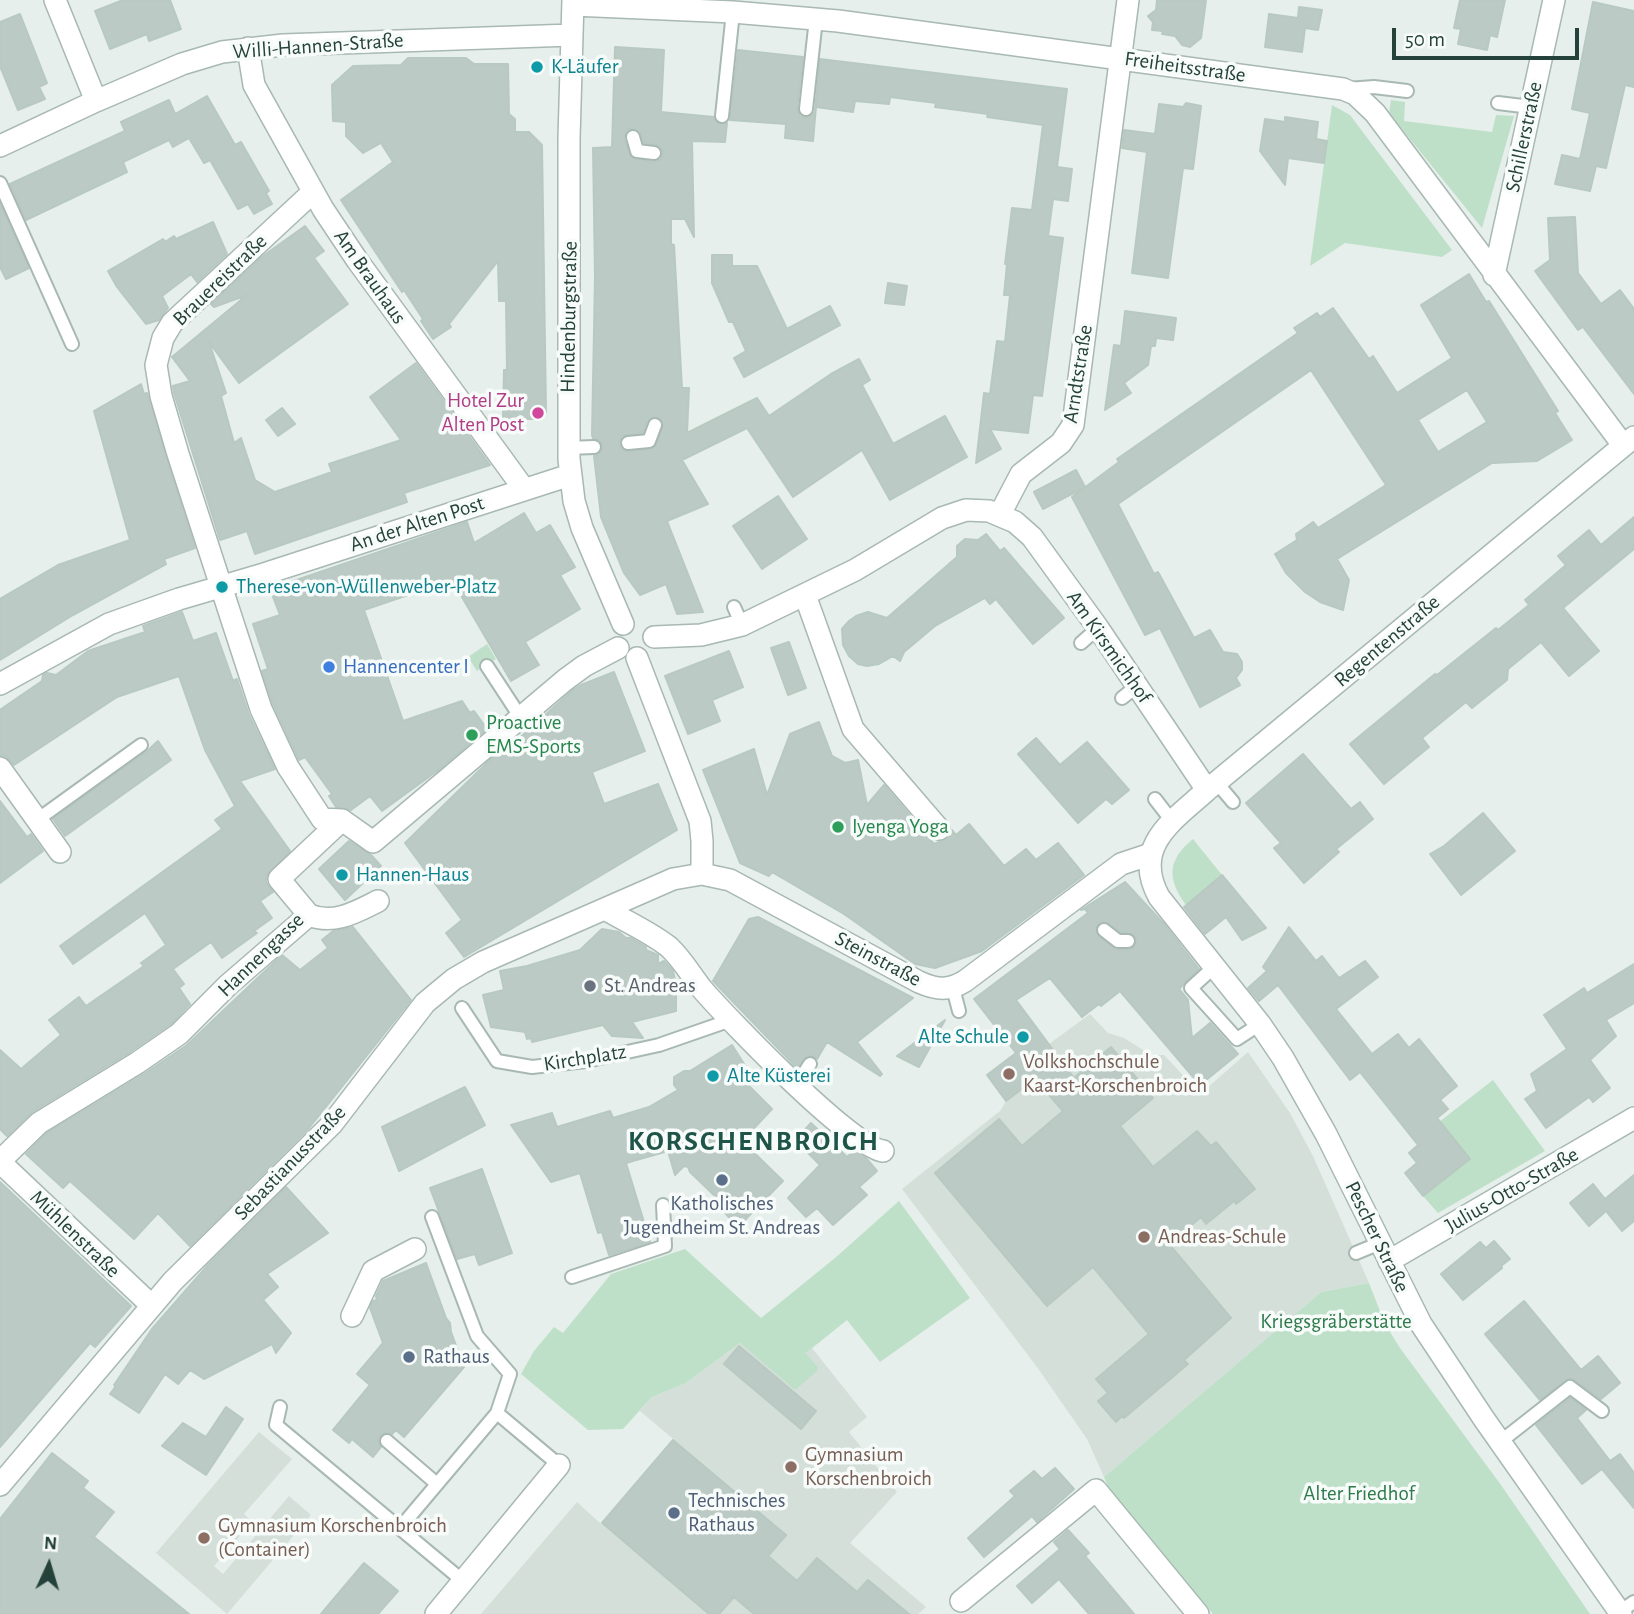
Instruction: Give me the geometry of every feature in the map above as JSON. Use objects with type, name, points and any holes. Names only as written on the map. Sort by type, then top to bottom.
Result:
[{"type":"street","points":[[55,0],[96,101]]},
{"type":"street","name":"Arndtstraße","points":[[1000,514],[1021,474],[1060,443],[1073,425],[1128,0]]},
{"type":"street","name":"Schillerstraße","points":[[1494,275],[1554,0]]},
{"type":"street","name":"Freiheitsstraße","points":[[573,2],[816,19],[1343,89],[1355,94],[1376,113],[1494,275],[1628,441]]},
{"type":"street","name":"Hindenburgstraße","points":[[573,2],[569,139],[570,475],[582,528],[623,625]]},
{"type":"street","name":"Willi-Hannen-Straße","points":[[0,146],[96,101],[195,60],[248,48],[572,35]]},
{"type":"street","name":"Am Brauhaus","points":[[248,48],[254,85],[313,192],[357,260],[524,489]]},
{"type":"street","name":"Brauereistraße","points":[[220,587],[161,396],[156,365],[159,348],[172,324],[313,192]]},
{"type":"street","name":"Regentenstraße","points":[[1151,854],[1158,837],[1172,821],[1628,441]]},
{"type":"street","name":"An der Alten Post","points":[[220,587],[570,475]]},
{"type":"street","points":[[653,637],[701,635],[738,616],[805,595],[855,570],[950,514],[972,509],[1000,514]]},
{"type":"street","name":"Am Kirsmichhof","points":[[1000,514],[1015,522],[1032,537],[1098,628],[1129,692],[1212,787]]},
{"type":"street","points":[[0,684],[98,628],[220,587],[258,703],[288,767],[322,818],[342,820],[373,842],[499,731],[520,718],[584,666],[618,648]]},
{"type":"street","points":[[805,595],[853,729],[939,829]]},
{"type":"street","points":[[638,621],[651,629],[653,637],[652,649],[637,659],[625,656],[618,648],[616,635],[623,625],[638,621]]},
{"type":"street","points":[[637,659],[700,821],[702,873]]},
{"type":"street","points":[[0,768],[60,852]]},
{"type":"street","name":"Hannengasse","points":[[0,1161],[49,1116],[137,1063],[179,1034],[228,985],[309,915],[279,879],[342,820]]},
{"type":"street","points":[[953,988],[1082,903],[1121,864],[1151,854]]},
{"type":"street","name":"Pescher Straße","points":[[1151,854],[1149,869],[1155,889],[1260,1024],[1306,1095],[1421,1324],[1500,1442],[1625,1609]]},
{"type":"street","name":"Sebastianusstraße","points":[[0,1485],[150,1305],[317,1140],[343,1110],[440,981],[680,877],[702,873]]},
{"type":"street","name":"Steinstraße","points":[[702,873],[723,877],[744,887],[926,985],[939,989],[953,988]]},
{"type":"street","points":[[309,915],[321,920],[347,916],[378,901]]},
{"type":"street","points":[[605,909],[670,948],[731,1020],[797,1084],[863,1143],[883,1152]]},
{"type":"street","name":"Julius-Otto-Straße","points":[[1385,1252],[1634,1118]]},
{"type":"street","name":"Mühlenstraße","points":[[0,1161],[150,1305]]},
{"type":"street","points":[[352,1316],[373,1271],[415,1250]]},
{"type":"street","points":[[436,1614],[559,1465]]},
{"type":"street","points":[[961,1601],[1096,1490],[1198,1614]]},
{"type":"lane","points":[[722,116],[733,12]]},
{"type":"lane","points":[[806,109],[816,19]]},
{"type":"lane","points":[[1343,89],[1374,87],[1407,91]]},
{"type":"lane","points":[[1499,103],[1531,107]]},
{"type":"lane","points":[[632,137],[636,151],[654,153]]},
{"type":"lane","points":[[0,183],[72,344]]},
{"type":"lane","points":[[628,443],[649,441],[655,425]]},
{"type":"lane","points":[[568,448],[594,447]]},
{"type":"lane","points":[[1081,643],[1098,628]]},
{"type":"lane","points":[[487,666],[520,718]]},
{"type":"lane","points":[[37,820],[141,745]]},
{"type":"lane","points":[[1212,787],[1233,803]]},
{"type":"lane","points":[[1155,800],[1172,821]]},
{"type":"lane","points":[[1104,930],[1118,942],[1128,941]]},
{"type":"lane","points":[[1214,967],[1191,988],[1237,1039],[1260,1024]]},
{"type":"lane","points":[[953,988],[959,1011]]},
{"type":"lane","name":"Kirchplatz","points":[[462,1008],[497,1060],[532,1067],[586,1061],[659,1045],[731,1020]]},
{"type":"lane","points":[[797,1084],[810,1064]]},
{"type":"lane","points":[[572,1277],[666,1246],[663,1205]]},
{"type":"lane","points":[[400,1528],[497,1413],[510,1374],[477,1336],[432,1217]]},
{"type":"lane","points":[[1356,1253],[1385,1252]]},
{"type":"lane","points":[[1500,1442],[1570,1387],[1602,1411]]},
{"type":"lane","points":[[281,1407],[276,1425],[463,1581]]},
{"type":"lane","points":[[497,1413],[559,1465]]},
{"type":"lane","points":[[387,1441],[437,1484]]},
{"type":"shaded area","name":"Andreas-Schule","points":[[1090,1014],[1108,1033],[1124,1038],[1151,1055],[1164,1055],[1195,1088],[1207,1088],[1248,1052],[1290,1113],[1313,1156],[1369,1283],[1321,1292],[1104,1477],[1087,1439],[1037,1367],[902,1189],[1000,1111],[1006,1101],[1060,1060],[1049,1044]]},
{"type":"shaded area","name":"Gymnasium Korschenbroich","points":[[740,1343],[818,1367],[806,1353],[812,1348],[867,1417],[849,1432],[897,1492],[850,1543],[926,1607],[918,1614],[719,1614],[786,1534],[640,1411],[652,1397],[686,1383]]},
{"type":"shaded area","name":"Gymnasium Korschenbroich (Container)","points":[[259,1432],[292,1459],[244,1514],[252,1522],[214,1566],[223,1574],[289,1496],[311,1515],[227,1614],[156,1553]]},
{"type":"shaded area","points":[[577,1502],[601,1524],[709,1614],[481,1614]]},
{"type":"green space","points":[[1391,100],[1405,102],[1404,121],[1492,132],[1496,115],[1514,116],[1482,228],[1389,113]]},
{"type":"green space","points":[[1332,105],[1350,115],[1452,250],[1442,257],[1345,243],[1310,266]]},
{"type":"green space","points":[[487,644],[496,659],[477,671],[468,657]]},
{"type":"green space","points":[[1193,839],[1222,875],[1186,905],[1175,887],[1173,870],[1178,855]]},
{"type":"green space","points":[[1493,1080],[1545,1151],[1438,1213],[1423,1196],[1469,1159],[1439,1122]]},
{"type":"green space","points":[[899,1201],[970,1298],[880,1362],[847,1320],[806,1353],[818,1367],[817,1371],[795,1390],[740,1343],[686,1383],[652,1397],[623,1429],[588,1430],[521,1374],[534,1351],[554,1327],[563,1333],[611,1274],[685,1249],[761,1318]]},
{"type":"green space","name":"Alter Friedhof","points":[[1369,1283],[1385,1324],[1400,1348],[1501,1485],[1590,1614],[1213,1614],[1109,1489],[1104,1477],[1321,1292]]},
{"type":"building","points":[[123,0],[170,0],[181,29],[149,41],[147,34],[110,49],[95,11]]},
{"type":"building","points":[[1157,0],[1206,0],[1201,38],[1190,47],[1182,45],[1175,36],[1152,30],[1153,22],[1148,16],[1156,10]]},
{"type":"building","points":[[1460,0],[1505,0],[1497,37],[1490,35],[1487,50],[1458,44],[1461,29],[1454,28]]},
{"type":"building","points":[[1593,2],[1634,11],[1634,87],[1625,85],[1606,168],[1596,166],[1590,191],[1555,184],[1562,155],[1580,159],[1590,113],[1572,109]]},
{"type":"building","points":[[1299,7],[1322,10],[1318,30],[1305,28],[1302,52],[1265,47],[1269,14],[1298,18]]},
{"type":"building","points":[[20,14],[47,83],[39,87],[45,99],[18,110],[0,66],[0,22]]},
{"type":"building","points":[[615,47],[664,50],[661,112],[714,117],[717,123],[727,123],[725,142],[692,141],[694,237],[685,219],[671,219],[682,388],[689,388],[687,433],[757,398],[769,416],[831,374],[859,359],[870,380],[862,385],[893,444],[945,416],[967,457],[890,500],[862,450],[793,497],[747,428],[682,460],[708,504],[667,521],[703,612],[677,614],[666,584],[640,595],[624,573],[601,517],[594,456],[601,452],[603,446],[592,435],[595,277],[593,148],[612,147]],"holes":[[[626,131],[640,131],[644,143],[660,146],[663,153],[661,159],[653,162],[631,157],[624,139]],[[654,416],[664,424],[655,447],[629,452],[621,449],[619,443],[622,436],[643,433],[647,421]]]},
{"type":"building","points":[[738,50],[803,57],[797,109],[800,116],[806,118],[815,111],[820,59],[1067,89],[1057,167],[1072,169],[1068,201],[1053,199],[1048,236],[1063,238],[1042,396],[1033,395],[1028,433],[990,429],[1001,449],[976,463],[984,393],[990,394],[997,341],[1005,342],[1010,295],[1004,295],[1005,264],[1012,208],[1032,210],[1043,125],[935,107],[936,103],[890,97],[889,104],[855,101],[853,112],[816,107],[813,141],[785,138],[786,124],[730,120]]},
{"type":"building","points":[[408,58],[466,58],[474,64],[508,64],[509,114],[515,119],[515,132],[529,132],[542,145],[546,412],[539,419],[503,419],[504,370],[507,370],[506,301],[499,301],[498,261],[449,324],[451,327],[433,339],[404,290],[402,292],[341,200],[393,162],[381,143],[363,153],[346,136],[346,122],[333,121],[332,85],[353,66],[401,65]]},
{"type":"building","points":[[207,96],[235,145],[241,142],[269,191],[266,193],[272,204],[254,214],[248,204],[238,209],[210,160],[204,163],[189,138],[173,147],[169,140],[123,162],[127,172],[26,220],[10,184],[125,131],[121,122],[169,100],[175,114]]},
{"type":"building","points":[[1186,103],[1201,106],[1193,169],[1183,168],[1168,278],[1132,273],[1147,152],[1122,148],[1124,130],[1155,134],[1159,104],[1183,107]]},
{"type":"building","points":[[1285,117],[1318,122],[1316,139],[1327,141],[1324,163],[1288,158],[1285,185],[1260,151],[1265,119],[1285,122]]},
{"type":"building","points":[[0,204],[29,268],[6,279],[0,267]]},
{"type":"building","points":[[1575,217],[1578,273],[1601,304],[1620,290],[1634,309],[1634,394],[1583,327],[1578,330],[1535,271],[1550,260],[1548,218]]},
{"type":"building","points":[[213,222],[227,254],[197,282],[191,274],[162,296],[168,308],[159,320],[146,324],[108,271],[163,239],[165,242],[174,236],[176,239]]},
{"type":"building","points":[[305,226],[324,251],[314,258],[348,304],[239,383],[209,342],[226,393],[221,396],[234,443],[241,438],[255,480],[275,492],[332,472],[329,464],[401,440],[370,397],[416,363],[490,465],[404,493],[407,502],[255,554],[247,531],[220,540],[174,393],[173,386],[190,381],[172,357],[247,295],[214,307],[211,304],[263,256]]},
{"type":"building","points":[[712,255],[732,255],[732,266],[757,266],[787,329],[830,306],[840,325],[744,377],[734,358],[746,351],[733,322],[729,322],[712,283]]},
{"type":"building","points":[[1469,274],[1558,411],[1555,413],[1572,440],[1537,461],[1492,463],[1337,559],[1349,580],[1343,610],[1320,602],[1305,592],[1286,573],[1275,554],[1297,540],[1296,534],[1313,522],[1318,528],[1386,485],[1311,370],[1118,504],[1154,574],[1158,572],[1194,638],[1210,630],[1223,652],[1237,654],[1242,662],[1242,670],[1236,678],[1240,685],[1200,707],[1160,628],[1145,635],[1072,497],[1119,462],[1117,459],[1298,333],[1294,328],[1317,313],[1320,317],[1333,308],[1369,359],[1373,356],[1397,393],[1452,358],[1421,305]],"holes":[[[1467,390],[1487,422],[1438,452],[1418,420]]]},
{"type":"building","points":[[888,283],[907,286],[904,305],[885,303]]},
{"type":"building","points":[[1125,311],[1176,318],[1173,340],[1156,338],[1155,346],[1151,346],[1148,365],[1124,383],[1131,393],[1105,410],[1114,345],[1121,346]]},
{"type":"building","points":[[141,384],[144,394],[147,393],[195,548],[164,559],[166,564],[73,615],[0,660],[0,599],[58,565],[130,540],[94,411]]},
{"type":"building","points":[[282,408],[295,424],[278,436],[266,420]]},
{"type":"building","points":[[1076,470],[1085,487],[1043,509],[1034,492]]},
{"type":"building","points":[[778,496],[807,539],[762,569],[733,526]]},
{"type":"building","name":"Hannencenter I","points":[[524,513],[536,533],[550,525],[575,567],[560,575],[580,609],[525,642],[539,665],[511,681],[452,580],[364,610],[403,721],[462,701],[470,713],[474,711],[487,729],[437,771],[382,811],[370,796],[351,810],[336,807],[329,796],[332,794],[305,757],[299,760],[273,704],[262,671],[268,669],[253,624],[280,615],[270,589],[467,522],[474,543]]},
{"type":"building","points":[[1634,517],[1634,549],[1563,608],[1599,651],[1569,676],[1541,642],[1508,669],[1507,680],[1472,708],[1466,702],[1422,738],[1429,747],[1384,784],[1350,744],[1435,674],[1529,605],[1525,600],[1566,565],[1558,556],[1589,530],[1601,545]]},
{"type":"building","points":[[986,534],[1000,551],[1004,548],[1064,618],[1033,644],[996,599],[990,604],[985,598],[935,626],[904,652],[900,661],[893,656],[879,664],[867,666],[858,664],[849,656],[843,645],[842,629],[849,621],[868,612],[887,618],[957,557],[957,546],[965,539],[978,540]]},
{"type":"building","points":[[182,612],[193,641],[216,633],[233,681],[237,679],[249,715],[275,769],[240,781],[290,851],[266,876],[266,882],[273,892],[260,901],[272,918],[254,931],[257,933],[222,958],[211,942],[173,969],[184,984],[179,988],[190,1004],[171,1024],[32,1112],[7,1136],[0,1129],[0,1050],[21,1069],[61,1035],[49,1020],[79,997],[86,1006],[144,966],[141,963],[166,945],[145,913],[73,964],[60,946],[222,829],[215,820],[235,806],[205,750],[179,676],[117,697],[14,765],[6,756],[0,755],[0,710],[42,681],[43,675],[56,675],[88,651],[145,632],[143,626]]},
{"type":"building","points":[[789,642],[806,688],[788,695],[771,648]]},
{"type":"building","points":[[729,651],[743,687],[712,700],[720,721],[688,734],[665,676]]},
{"type":"building","points":[[614,672],[645,751],[592,772],[604,804],[658,784],[677,830],[464,957],[446,933],[462,920],[405,843],[492,758],[502,750],[504,752],[573,690]]},
{"type":"building","points":[[819,722],[832,756],[845,763],[858,760],[867,805],[884,785],[934,844],[947,839],[952,830],[956,835],[969,824],[1004,866],[1026,849],[1036,860],[1058,843],[1084,875],[982,951],[935,968],[915,964],[844,914],[772,872],[769,876],[740,863],[703,770],[754,749],[767,795],[790,734]]},
{"type":"building","points":[[1036,738],[1060,765],[1087,742],[1129,790],[1112,804],[1106,799],[1078,823],[1018,754]]},
{"type":"building","points":[[158,741],[171,760],[65,836],[53,819]]},
{"type":"building","points":[[1303,754],[1351,809],[1360,802],[1373,819],[1336,849],[1339,852],[1304,883],[1274,848],[1281,843],[1246,803]]},
{"type":"building","points":[[0,801],[27,837],[31,834],[43,851],[0,883]]},
{"type":"building","points":[[1483,813],[1515,851],[1461,895],[1430,854],[1444,846]]},
{"type":"building","name":"Hannen-Haus","points":[[349,841],[371,855],[381,866],[345,900],[319,869]]},
{"type":"building","points":[[1222,875],[1266,928],[1242,940],[1226,917],[1205,934],[1184,907]]},
{"type":"building","points":[[1125,882],[1164,924],[1199,969],[1179,989],[1188,1000],[1192,1038],[1210,1023],[1238,1054],[1200,1085],[1120,991],[1082,1017],[1050,978],[1016,1000],[1074,1078],[1111,1047],[1153,1098],[1120,1126],[1153,1167],[1197,1131],[1211,1146],[1216,1142],[1255,1189],[1236,1204],[1234,1201],[1206,1224],[1201,1217],[1169,1244],[1231,1318],[1184,1360],[1188,1364],[1116,1422],[1098,1401],[1108,1393],[1096,1379],[1149,1334],[1093,1267],[1047,1306],[935,1173],[999,1119],[1022,1146],[1063,1111],[1035,1079],[1006,1101],[987,1075],[1016,1053],[974,999],[1088,913],[1085,909],[1081,910]],"holes":[[[1105,921],[1121,932],[1133,934],[1137,940],[1135,946],[1129,950],[1117,950],[1099,937],[1096,928],[1100,922]]]},
{"type":"building","points":[[758,917],[913,998],[857,1042],[882,1074],[880,1076],[827,1042],[817,1059],[811,1055],[807,1056],[797,1068],[713,981],[749,919]]},
{"type":"building","points":[[353,927],[411,1000],[309,1128],[190,1246],[158,1213],[134,1239],[70,1181],[63,1188],[26,1154],[47,1133],[187,1045],[282,955],[300,970],[328,948],[322,940],[333,931]]},
{"type":"building","points":[[1289,927],[1316,961],[1322,956],[1339,978],[1365,961],[1378,977],[1336,1009],[1372,1054],[1398,1034],[1409,1048],[1419,1039],[1457,1086],[1440,1100],[1448,1109],[1437,1118],[1470,1159],[1423,1196],[1405,1173],[1417,1163],[1409,1153],[1418,1145],[1360,1072],[1350,1080],[1278,985],[1259,1001],[1248,988],[1267,971],[1263,967]]},
{"type":"building","name":"St. Andreas","points":[[602,929],[619,932],[646,947],[646,950],[658,955],[658,964],[664,961],[673,971],[676,1011],[632,1022],[643,1038],[612,1036],[603,1025],[532,1042],[531,1038],[527,1039],[525,1032],[491,1027],[483,995],[504,990],[500,971],[580,950]]},
{"type":"building","points":[[1634,964],[1634,1003],[1606,1020],[1616,1036],[1590,1060],[1610,1088],[1593,1102],[1589,1097],[1546,1128],[1525,1099],[1537,1091],[1531,1074],[1567,1049],[1544,1015],[1584,988],[1587,993]]},
{"type":"building","points":[[945,1020],[919,1067],[897,1056]]},
{"type":"building","points":[[732,1045],[751,1075],[743,1080],[772,1109],[742,1141],[783,1181],[738,1227],[714,1201],[717,1198],[688,1167],[684,1166],[675,1175],[668,1151],[626,1163],[650,1242],[609,1255],[602,1232],[598,1233],[580,1173],[551,1182],[511,1125],[552,1113],[557,1127],[610,1111],[613,1118],[649,1107],[678,1090],[674,1085],[674,1077],[684,1071],[690,1071]]},
{"type":"building","points":[[465,1087],[485,1125],[399,1171],[382,1127]]},
{"type":"building","points":[[811,1123],[847,1157],[854,1151],[866,1158],[877,1171],[859,1187],[867,1195],[833,1225],[817,1208],[806,1217],[788,1198],[820,1165],[795,1140]]},
{"type":"building","points":[[482,1169],[512,1253],[479,1265],[475,1254],[457,1259],[430,1188]]},
{"type":"building","points":[[1634,1175],[1634,1221],[1622,1231],[1606,1211],[1589,1226],[1570,1203],[1593,1184],[1605,1199]]},
{"type":"building","points":[[0,1182],[131,1306],[95,1347],[90,1343],[0,1447]]},
{"type":"building","points":[[286,1187],[328,1233],[267,1274],[278,1287],[263,1300],[291,1333],[276,1353],[272,1344],[204,1379],[190,1370],[178,1384],[165,1374],[139,1413],[110,1394],[152,1329],[208,1265]]},
{"type":"building","points":[[1494,1241],[1510,1259],[1463,1300],[1441,1274],[1480,1242],[1486,1248]]},
{"type":"building","points":[[426,1263],[464,1367],[404,1437],[396,1430],[392,1434],[388,1432],[381,1435],[378,1440],[381,1447],[373,1457],[352,1439],[349,1443],[333,1430],[370,1385],[357,1374],[383,1343],[370,1308],[373,1301],[377,1300],[376,1296],[383,1281]]},
{"type":"building","points":[[1524,1301],[1581,1370],[1598,1356],[1620,1383],[1601,1399],[1569,1378],[1540,1400],[1485,1334]]},
{"type":"building","points":[[739,1346],[816,1411],[801,1429],[724,1364]]},
{"type":"building","points":[[1570,1398],[1586,1410],[1577,1418],[1610,1461],[1620,1454],[1634,1473],[1634,1508],[1602,1469],[1582,1484],[1536,1425]]},
{"type":"building","points":[[226,1407],[243,1419],[206,1475],[162,1446],[183,1423],[206,1437]]},
{"type":"building","points":[[673,1440],[786,1535],[768,1556],[797,1581],[817,1558],[857,1592],[868,1580],[909,1614],[754,1614],[734,1597],[719,1614],[709,1614],[602,1523]]},
{"type":"building","points":[[52,1453],[88,1481],[83,1488],[114,1512],[94,1537],[189,1614],[0,1614],[0,1519]]},
{"type":"building","points":[[1055,1468],[1074,1489],[1037,1522],[1032,1516],[984,1557],[968,1538],[1015,1496],[1010,1491],[1034,1471],[1042,1479]]},
{"type":"building","points":[[1068,1530],[1089,1553],[1085,1556],[1134,1614],[1089,1614],[1059,1579],[1032,1603],[1017,1586],[1060,1549],[1054,1542]]},
{"type":"building","points":[[364,1563],[398,1591],[378,1614],[321,1614]]},
{"type":"place","name":"K-Läufer","points":[[537,67]]},
{"type":"place","name":"Hotel Zur Alten Post","points":[[538,413]]},
{"type":"place","name":"Therese-von-Wüllenweber-Platz","points":[[222,587]]},
{"type":"place","name":"Hannencenter I","points":[[329,667]]},
{"type":"place","name":"Proactive EMS-Sports","points":[[472,735]]},
{"type":"place","name":"Iyenga Yoga","points":[[838,827]]},
{"type":"place","name":"Hannen-Haus","points":[[342,875]]},
{"type":"place","name":"St. Andreas","points":[[590,986]]},
{"type":"place","name":"Alte Schule","points":[[1023,1037]]},
{"type":"place","name":"Volkshochschule Kaarst-Korschenbroich","points":[[1009,1074]]},
{"type":"place","name":"Alte Küsterei","points":[[713,1076]]},
{"type":"place","name":"Katholisches Jugendheim St. Andreas","points":[[722,1180]]},
{"type":"place","name":"Andreas-Schule","points":[[1144,1237]]},
{"type":"place","name":"Rathaus","points":[[409,1357]]},
{"type":"place","name":"Gymnasium Korschenbroich","points":[[791,1467]]},
{"type":"place","name":"Technisches Rathaus","points":[[674,1513]]},
{"type":"place","name":"Gymnasium Korschenbroich (Container)","points":[[204,1538]]},
{"type":"district","name":"KORSCHENBROICH","points":[[754,1142]]},
{"type":"park label","name":"Kriegsgräberstätte","points":[[1336,1322]]}]
